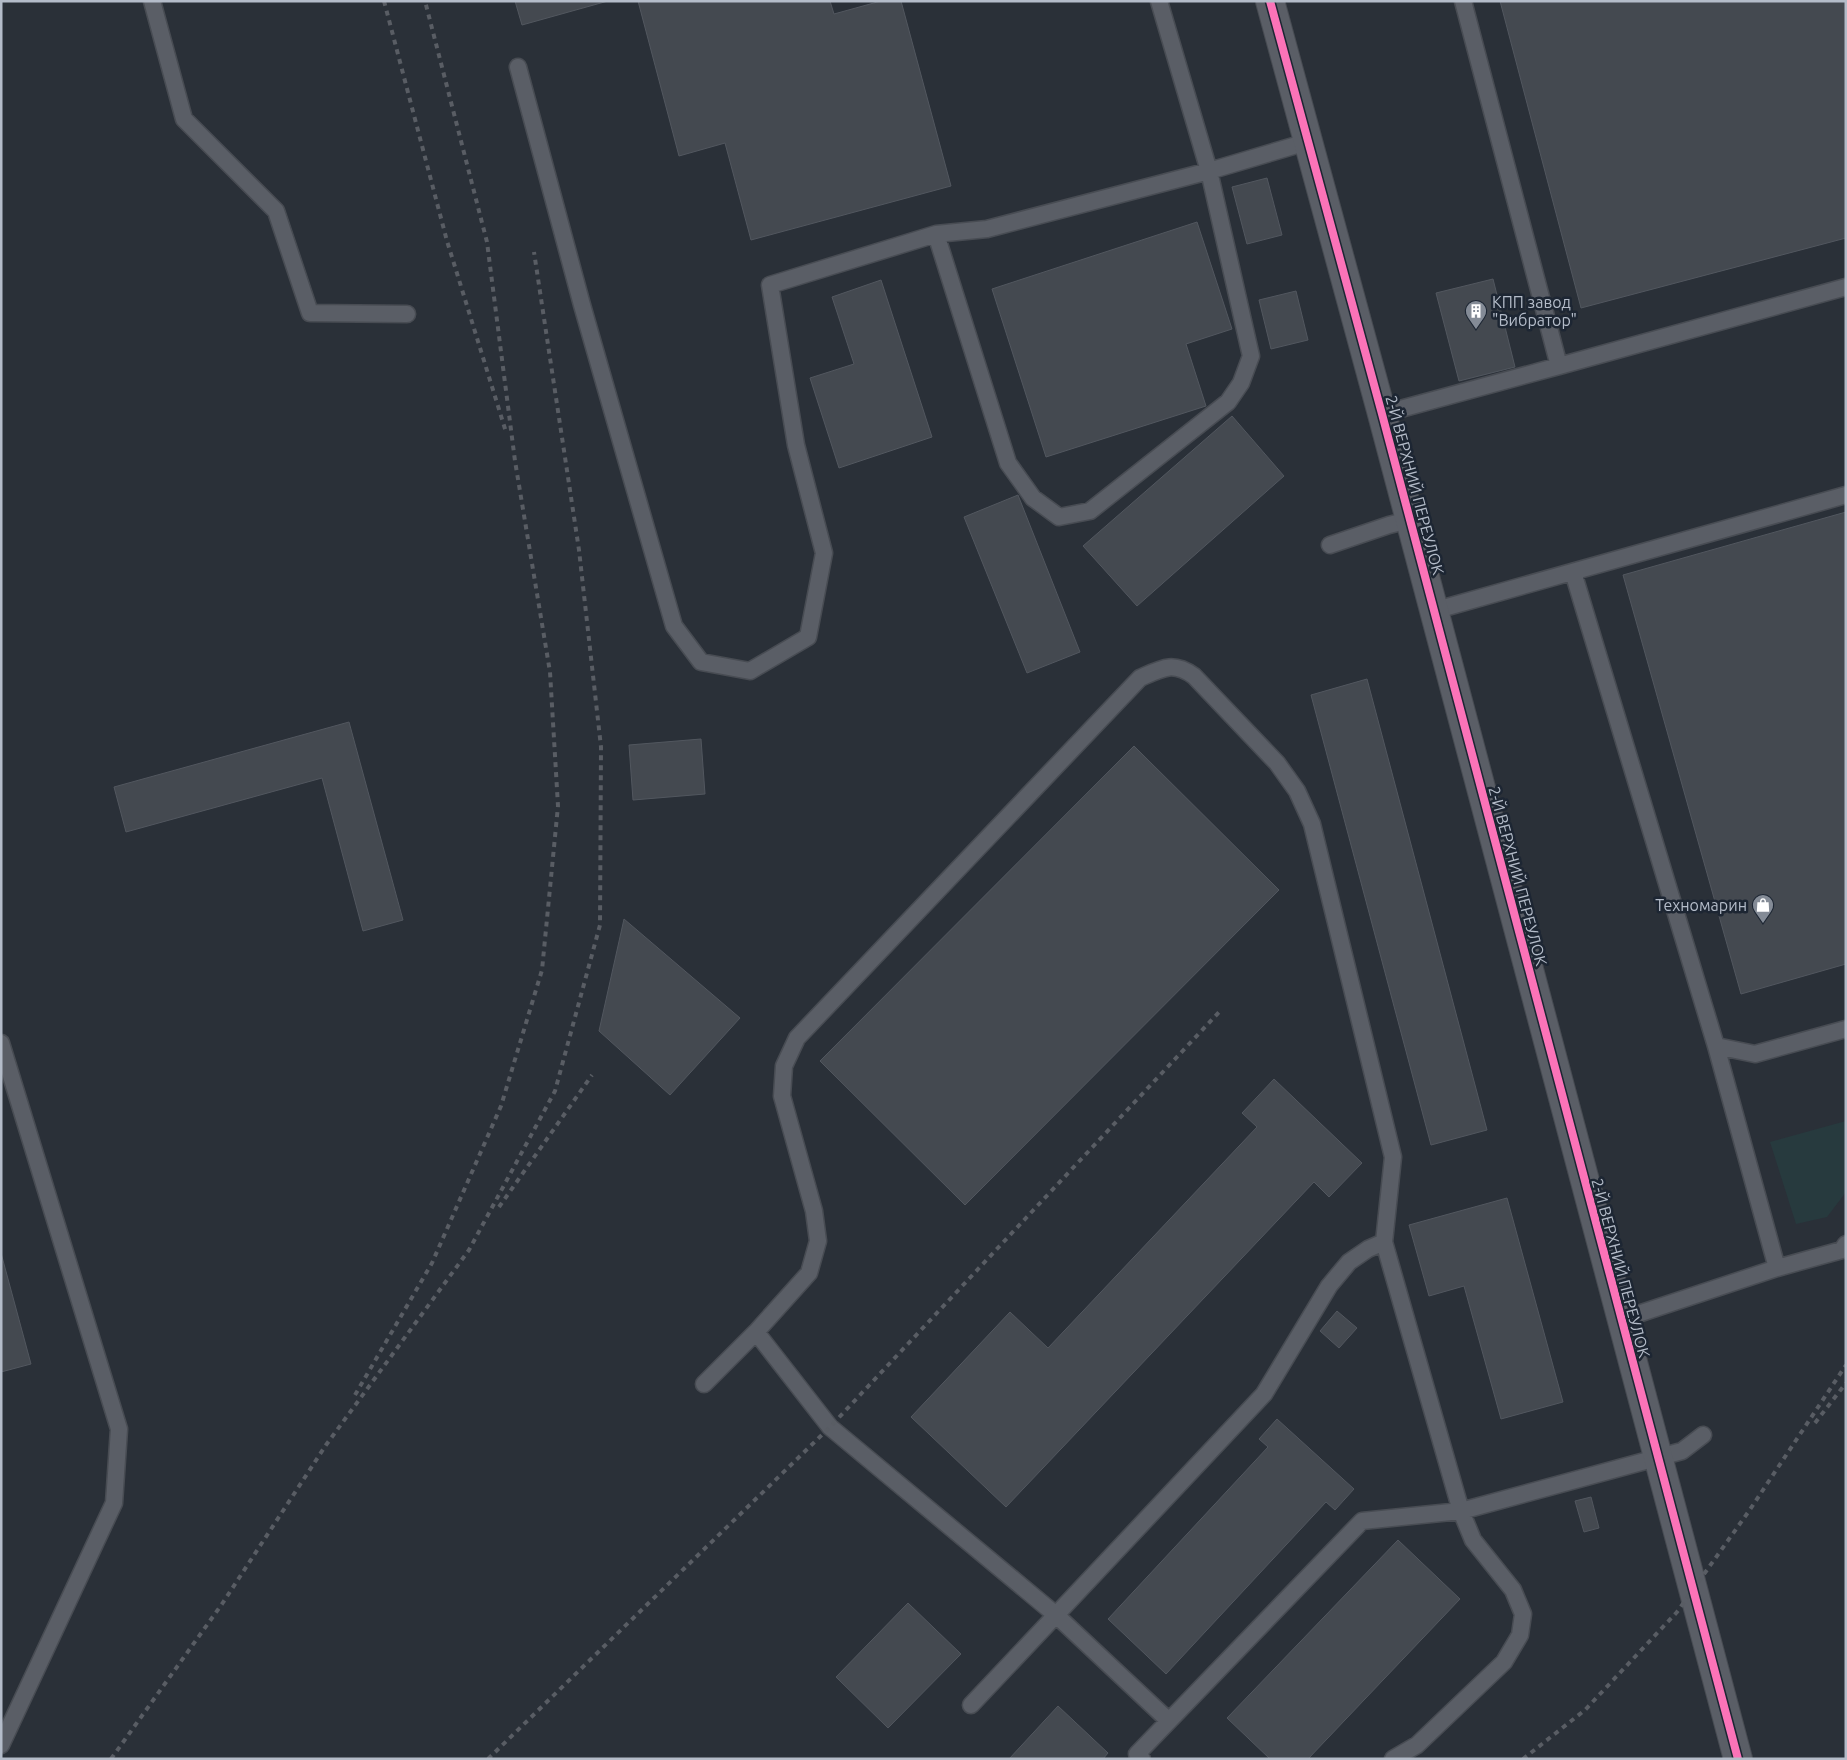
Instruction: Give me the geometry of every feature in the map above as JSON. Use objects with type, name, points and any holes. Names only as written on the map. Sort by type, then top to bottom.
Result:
[{"type":"street","name":"2-Й ВЕРХНИЙ ПЕРЕУЛОК","points":[[1270,1],[1382,414],[1656,1458],[1738,1759]]},
{"type":"lane","points":[[152,1],[184,119],[276,211],[310,313],[406,314]]},
{"type":"lane","points":[[936,234],[1008,463],[1033,498],[1059,518],[1090,511],[1228,402],[1241,383],[1251,356],[1209,171],[1159,1]]},
{"type":"lane","points":[[1463,1],[1559,366]]},
{"type":"lane","points":[[518,66],[582,305],[674,626],[701,662],[750,671],[808,638],[824,553],[796,445],[770,284],[936,234],[987,229],[1209,171],[1308,142]]},
{"type":"lane","points":[[1382,414],[1846,287]]},
{"type":"lane","points":[[1433,610],[1846,494]]},
{"type":"lane","points":[[1330,546],[1389,524],[1409,520]]},
{"type":"lane","points":[[1573,572],[1716,1046],[1777,1268]]},
{"type":"lane","points":[[704,1384],[756,1332],[809,1273],[818,1242],[814,1211],[782,1096],[784,1066],[797,1038],[1140,678],[1162,668],[1182,667],[1194,676],[1277,763],[1297,791],[1312,824],[1392,1157],[1384,1242],[1461,1511],[1473,1540],[1513,1590],[1523,1614],[1520,1636],[1496,1669],[1417,1745],[1393,1759]]},
{"type":"lane","points":[[1716,1046],[1755,1054],[1846,1030]]},
{"type":"lane","points":[[1,1043],[119,1429],[114,1503],[1,1745]]},
{"type":"lane","points":[[971,1705],[1264,1394],[1329,1286],[1349,1262],[1368,1248],[1384,1242]]},
{"type":"lane","points":[[1620,1320],[1777,1268],[1842,1250],[1846,1244]]},
{"type":"lane","points":[[756,1332],[830,1427],[1056,1615],[1169,1721]]},
{"type":"lane","points":[[1137,1757],[1169,1721],[1362,1521],[1461,1511],[1682,1451],[1703,1435]]},
{"type":"green space","points":[[1846,1121],[1846,1192],[1827,1217],[1796,1224],[1770,1142]]},
{"type":"building","points":[[515,1],[608,1],[522,25]]},
{"type":"building","points":[[638,1],[830,1],[834,14],[881,1],[901,1],[951,186],[751,240],[725,143],[679,156]]},
{"type":"building","points":[[1500,1],[1846,1],[1846,238],[1581,308]]},
{"type":"building","points":[[1267,178],[1282,235],[1247,244],[1232,187]]},
{"type":"building","points":[[1197,222],[1232,329],[1186,344],[1206,406],[1046,457],[992,289]]},
{"type":"building","name":"КПП завод \"Вибратор\"","points":[[1493,279],[1515,367],[1459,381],[1436,293]]},
{"type":"building","points":[[881,280],[932,437],[839,468],[810,378],[854,364],[832,297]]},
{"type":"building","points":[[1296,291],[1308,340],[1271,349],[1259,300]]},
{"type":"building","points":[[1232,416],[1284,476],[1137,606],[1083,546]]},
{"type":"building","points":[[1018,495],[1080,652],[1027,673],[964,517]]},
{"type":"building","points":[[1846,512],[1846,964],[1741,994],[1623,575]]},
{"type":"building","points":[[1367,679],[1487,1130],[1431,1145],[1311,695]]},
{"type":"building","points":[[349,722],[403,920],[363,931],[322,778],[126,832],[114,787]]},
{"type":"building","points":[[701,739],[705,794],[633,800],[629,745]]},
{"type":"building","points":[[1134,746],[1279,890],[965,1205],[820,1061]]},
{"type":"building","points":[[624,919],[740,1018],[670,1095],[599,1031]]},
{"type":"building","points":[[1274,1079],[1362,1163],[1329,1197],[1314,1182],[1006,1507],[911,1417],[1010,1312],[1048,1348],[1257,1127],[1242,1113]]},
{"type":"building","points":[[1507,1198],[1563,1402],[1501,1419],[1464,1286],[1429,1296],[1409,1225]]},
{"type":"building","points":[[1,1253],[31,1364],[1,1372]]},
{"type":"building","points":[[1337,1311],[1357,1328],[1339,1348],[1320,1331]]},
{"type":"building","points":[[1277,1419],[1354,1489],[1335,1510],[1326,1502],[1166,1674],[1108,1619],[1268,1447],[1259,1439]]},
{"type":"building","points":[[1591,1497],[1599,1528],[1584,1532],[1575,1501]]},
{"type":"building","points":[[1398,1540],[1460,1599],[1308,1759],[1270,1759],[1227,1718]]},
{"type":"building","points":[[908,1603],[961,1654],[888,1728],[836,1677]]},
{"type":"building","points":[[1058,1706],[1108,1753],[1103,1759],[1009,1759]]},
{"type":"railway","points":[[384,1],[447,241],[506,432]]},
{"type":"railway","points":[[355,1395],[432,1263],[501,1106],[542,970],[558,806],[550,672],[515,461],[487,242],[425,1]]},
{"type":"railway","points":[[111,1759],[222,1604],[326,1445],[469,1250],[555,1091],[600,925],[601,747],[579,550],[534,252]]},
{"type":"railway","points":[[488,1759],[830,1427],[1221,1010]]},
{"type":"railway","points":[[499,1207],[592,1075]]},
{"type":"railway","points":[[1523,1759],[1585,1710],[1677,1612],[1749,1511],[1846,1365]]},
{"type":"railway","points":[[1815,1423],[1846,1383]]},
{"type":"cycle path","points":[[1270,1],[1382,414],[1738,1759]]},
{"type":"place","name":"КПП завод \"Вибратор\"","points":[[1476,330]]},
{"type":"place","name":"Техномарин","points":[[1763,924]]}]
